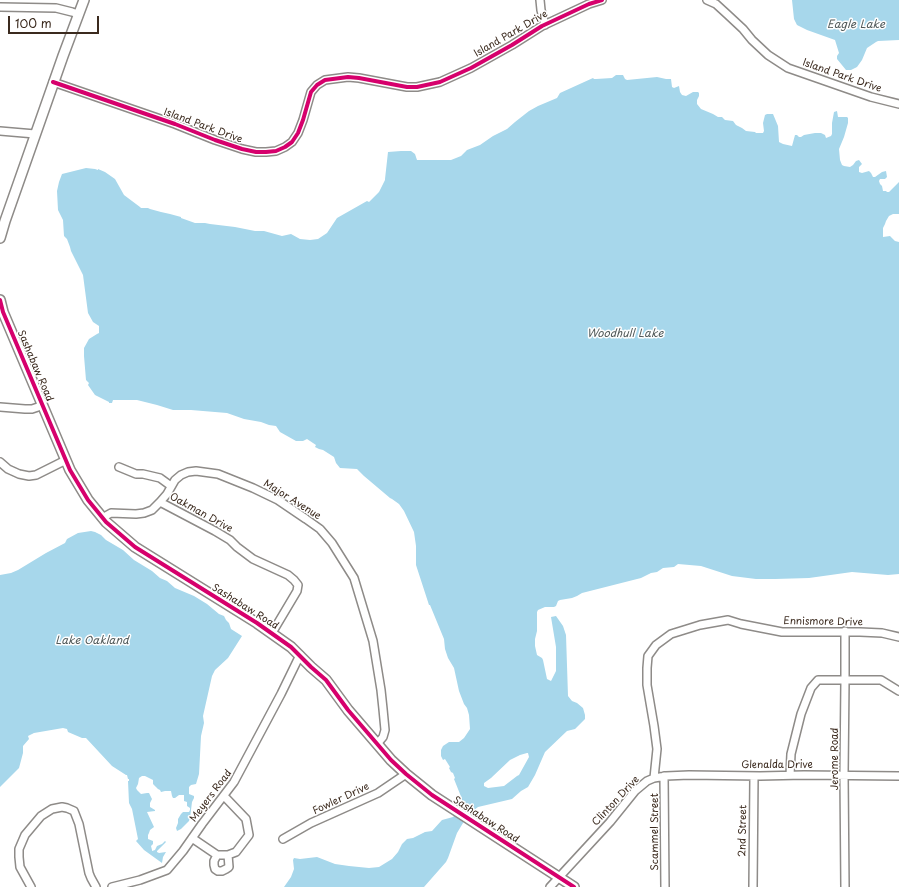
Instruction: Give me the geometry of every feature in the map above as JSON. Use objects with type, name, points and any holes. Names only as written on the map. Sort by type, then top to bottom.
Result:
[{"type":"street","points":[[0,238],[4,213],[36,134],[53,82],[84,0]]},
{"type":"street","points":[[540,0],[544,25]]},
{"type":"street","name":"Island Park Drive","points":[[53,82],[242,149],[256,152],[276,151],[286,147],[292,142],[302,124],[311,92],[317,85],[325,80],[348,77],[406,87],[440,82],[471,68],[544,25],[589,4],[602,0]]},
{"type":"street","name":"Island Park Drive","points":[[707,0],[716,4],[744,29],[752,40],[768,55],[788,68],[871,97],[899,104]]},
{"type":"street","points":[[0,7],[56,8],[78,14]]},
{"type":"street","points":[[0,131],[36,134]]},
{"type":"street","name":"Sashabaw Road","points":[[0,300],[3,312],[70,470],[88,500],[102,518],[135,547],[272,633],[291,647],[326,680],[348,710],[391,760],[432,795],[574,887]]},
{"type":"street","points":[[0,407],[25,410],[38,407],[42,404]]},
{"type":"street","points":[[0,462],[8,469],[18,474],[29,476],[36,475],[66,460]]},
{"type":"street","points":[[119,467],[136,474],[160,478],[171,486]]},
{"type":"street","name":"Major Avenue","points":[[160,502],[167,494],[175,480],[181,475],[196,471],[218,474],[278,500],[320,529],[332,543],[354,578],[373,641],[381,690],[385,730],[377,744]]},
{"type":"street","name":"Oakman Drive","points":[[102,518],[111,514],[144,513],[152,510],[160,502],[215,531],[230,540],[237,548],[253,559],[294,580],[298,585],[297,591],[272,633]]},
{"type":"street","name":"Ennismore Drive","points":[[656,645],[671,634],[700,625],[728,620],[782,632],[845,631],[882,633],[899,637]]},
{"type":"street","name":"Jerome Road","points":[[845,631],[845,887]]},
{"type":"street","name":"Clinton Drive","points":[[550,887],[635,792],[647,781],[654,778],[656,749],[654,726],[647,685],[647,668],[648,656],[656,645]]},
{"type":"street","name":"Meyers Road","points":[[112,887],[140,880],[167,870],[242,770],[300,655]]},
{"type":"street","points":[[790,775],[791,754],[801,714],[811,688],[818,680],[881,680],[899,691]]},
{"type":"street","name":"Fowler Drive","points":[[283,840],[311,823],[378,792],[406,774]]},
{"type":"street","name":"Glenalda Drive","points":[[654,778],[689,775],[899,776]]},
{"type":"street","name":"Scammel Street","points":[[664,776],[665,887]]},
{"type":"street","name":"2nd Street","points":[[753,887],[754,776]]},
{"type":"street","points":[[192,838],[217,855],[228,855],[236,852],[249,835],[246,819],[224,796]]},
{"type":"street","points":[[31,887],[20,867],[19,849],[25,835],[41,816],[62,807],[74,811],[79,824],[89,873],[96,887]]},
{"type":"street","points":[[217,855],[214,860],[215,869],[222,871],[226,870],[229,866],[228,855]]},
{"type":"water","name":"Eagle Lake","points":[[792,0],[899,0],[899,40],[876,42],[867,48],[857,67],[851,70],[846,70],[837,59],[839,53],[835,40],[797,25],[794,19]]},
{"type":"water","name":"Woodhull Lake","points":[[616,75],[623,75],[627,80],[657,77],[671,79],[672,87],[674,88],[679,86],[682,95],[686,96],[693,92],[699,93],[697,104],[701,109],[718,117],[722,117],[725,120],[733,121],[736,125],[746,131],[763,133],[765,115],[773,114],[778,126],[779,142],[792,146],[795,135],[801,137],[804,135],[821,133],[825,135],[826,138],[831,136],[834,112],[837,111],[838,117],[848,118],[844,137],[839,149],[842,165],[850,167],[859,160],[862,164],[859,167],[859,172],[862,173],[869,171],[873,177],[886,171],[887,177],[885,179],[880,179],[879,181],[883,191],[889,192],[899,182],[899,214],[889,216],[883,228],[883,237],[890,236],[895,241],[899,242],[899,574],[888,575],[852,572],[809,578],[756,579],[732,576],[701,566],[678,564],[674,567],[663,568],[641,578],[582,593],[572,598],[560,600],[554,607],[545,607],[538,610],[535,646],[537,655],[543,660],[547,679],[551,681],[556,671],[556,647],[551,617],[556,616],[563,626],[566,635],[568,696],[572,701],[583,708],[585,719],[575,729],[567,731],[545,752],[528,787],[512,799],[478,807],[474,810],[466,818],[457,833],[446,862],[424,887],[284,887],[291,877],[294,869],[294,858],[300,859],[317,857],[335,864],[369,868],[379,867],[392,859],[407,839],[432,831],[442,820],[453,817],[462,805],[462,799],[454,779],[455,778],[445,759],[443,760],[441,756],[441,750],[443,746],[449,742],[459,742],[464,738],[470,729],[469,715],[459,691],[454,668],[445,649],[444,639],[429,605],[416,565],[414,532],[399,504],[357,469],[340,468],[334,457],[315,447],[316,445],[307,439],[303,441],[296,441],[280,432],[276,426],[244,419],[227,413],[173,410],[137,400],[113,400],[112,403],[109,403],[95,395],[86,380],[84,348],[89,339],[99,333],[99,326],[93,322],[88,313],[83,275],[71,251],[67,239],[64,236],[63,220],[58,210],[57,191],[62,174],[86,168],[98,169],[115,179],[124,195],[141,208],[148,208],[181,217],[195,223],[264,231],[282,236],[291,234],[300,239],[318,239],[327,233],[337,218],[367,201],[369,202],[379,192],[385,180],[388,152],[411,151],[415,154],[417,160],[451,160],[461,156],[467,150],[480,145],[507,129],[529,111],[557,98],[560,93],[593,78],[612,78]],"holes":[[[528,753],[529,757],[519,775],[504,786],[488,788],[484,786],[484,783],[510,760]]]},
{"type":"water","name":"Lake Oakland","points":[[91,531],[101,535],[175,588],[194,596],[207,604],[219,614],[224,616],[231,629],[242,636],[228,658],[215,670],[212,676],[203,716],[204,723],[201,736],[199,774],[196,784],[189,787],[189,794],[194,796],[194,798],[189,821],[181,829],[177,831],[176,828],[178,819],[183,812],[189,812],[190,810],[187,806],[187,802],[184,801],[184,795],[179,795],[173,798],[171,791],[161,792],[153,784],[153,780],[145,776],[139,778],[136,788],[137,790],[141,794],[149,793],[152,799],[150,807],[155,810],[147,812],[154,827],[150,830],[148,835],[148,839],[153,841],[151,846],[152,851],[155,850],[157,846],[165,841],[166,842],[157,851],[159,853],[166,852],[162,863],[144,850],[136,841],[138,839],[132,809],[129,803],[129,779],[127,775],[112,766],[86,738],[82,738],[68,732],[67,729],[63,728],[34,733],[28,736],[29,739],[23,746],[23,753],[19,768],[0,787],[0,575],[18,570],[65,543],[67,539],[78,533]]},
{"type":"cycle path","points":[[53,82],[242,149],[256,152],[276,151],[292,142],[298,133],[303,120],[311,92],[317,85],[325,80],[348,77],[407,87],[417,87],[440,82],[471,68],[542,26],[589,4],[602,0]]},
{"type":"cycle path","points":[[0,300],[3,312],[70,470],[88,500],[106,522],[135,547],[257,623],[291,647],[326,680],[348,710],[391,760],[406,774],[432,795],[574,887]]}]
